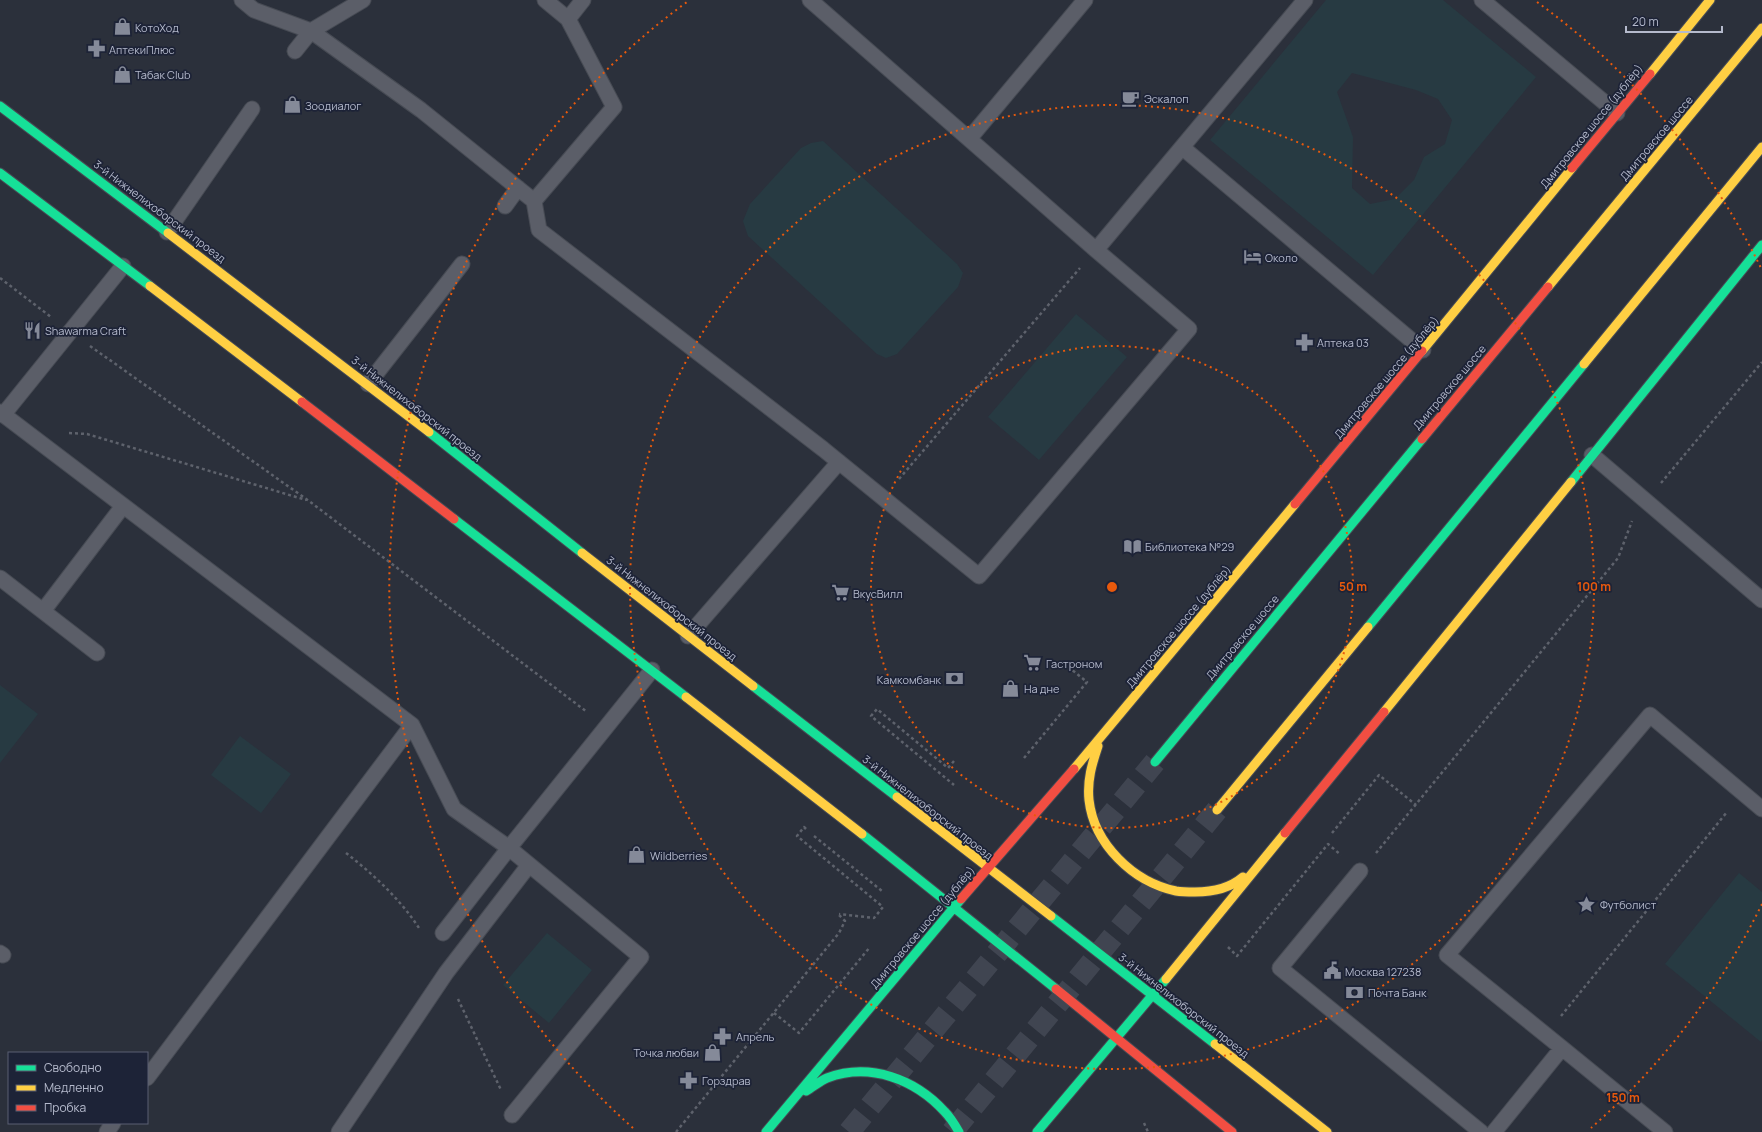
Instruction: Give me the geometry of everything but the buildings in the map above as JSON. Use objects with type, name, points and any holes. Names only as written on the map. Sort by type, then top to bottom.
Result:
[{"type":"main road","name":"Дмитровское шоссе (дублёр)","points":[[766,1132],[987,868],[1103,735],[1423,350],[1710,0]]},
{"type":"main road","name":"Дмитровское шоссе","points":[[1155,762],[1762,28]]},
{"type":"main road","name":"3-й Нижнелихоборский проезд","points":[[0,106],[368,384],[688,636],[1153,995],[1327,1132]]},
{"type":"main road","points":[[1217,810],[1762,147]]},
{"type":"main road","points":[[0,173],[66,221],[652,670],[954,907],[1232,1132]]},
{"type":"main road","points":[[1037,1132],[1153,995],[1256,866],[1592,456],[1762,245]]},
{"type":"main road","points":[[1103,735],[1094,754],[1089,772],[1088,791],[1091,809],[1096,827],[1104,843],[1115,858],[1129,870],[1145,881],[1162,888],[1180,892],[1198,893],[1216,891],[1234,885],[1256,866]]},
{"type":"main road","points":[[785,1109],[812,1086],[829,1078],[846,1073],[883,1073],[906,1081],[932,1096],[945,1110],[959,1132]]},
{"type":"lane","points":[[242,0],[254,10],[311,31],[421,110],[534,201],[540,230],[839,462],[979,576],[1189,329],[1096,250],[810,0]]},
{"type":"lane","points":[[295,51],[311,31],[363,0]]},
{"type":"lane","points":[[534,201],[614,107],[568,20],[545,0]]},
{"type":"lane","points":[[568,20],[583,0]]},
{"type":"lane","points":[[969,139],[1084,0]]},
{"type":"lane","points":[[1096,250],[1183,148],[1305,0]]},
{"type":"lane","points":[[1482,0],[1617,114]]},
{"type":"lane","points":[[167,232],[252,109]]},
{"type":"lane","points":[[1183,148],[1423,350]]},
{"type":"lane","points":[[505,206],[518,188]]},
{"type":"lane","points":[[368,384],[462,264]]},
{"type":"lane","points":[[123,266],[71,332],[2,414],[412,725],[454,808],[509,848],[641,957],[512,1115]]},
{"type":"lane","points":[[1592,456],[1762,600]]},
{"type":"lane","points":[[688,636],[839,462]]},
{"type":"lane","points":[[43,611],[124,506]]},
{"type":"lane","points":[[0,578],[98,653]]},
{"type":"lane","points":[[443,933],[509,848],[652,670]]},
{"type":"lane","points":[[1665,1132],[1447,955],[1650,715],[1762,809]]},
{"type":"lane","points":[[148,1077],[412,725]]},
{"type":"lane","points":[[339,1132],[446,973],[529,865]]},
{"type":"lane","points":[[1360,871],[1280,968],[1480,1132]]},
{"type":"lane","points":[[1494,1132],[1562,1048]]},
{"type":"path","points":[[883,497],[1096,250]]},
{"type":"path","points":[[0,278],[71,332],[309,501],[607,727]]},
{"type":"path","points":[[1360,871],[1416,805],[1618,558],[1634,515],[1762,362]]},
{"type":"path","points":[[64,433],[87,434],[309,501]]},
{"type":"path","points":[[1024,758],[1087,682],[1060,660]]},
{"type":"path","points":[[954,761],[948,768],[877,709],[871,716],[954,785]]},
{"type":"path","points":[[1332,832],[1379,775],[1416,805]]},
{"type":"path","points":[[1546,1035],[1743,793]]},
{"type":"path","points":[[676,1132],[839,933],[845,921],[838,914],[874,918],[883,907],[797,836],[804,828],[882,892]]},
{"type":"path","points":[[1232,942],[1227,948],[1236,956],[1328,844]]},
{"type":"path","points":[[774,1012],[799,1034],[870,947]]},
{"type":"path","points":[[1144,1123],[1148,1132]]},
{"type":"shaded area","points":[[1326,0],[1443,0],[1536,77],[1373,275],[1210,140]],"holes":[[[1352,73],[1416,90],[1438,99],[1452,120],[1445,144],[1424,157],[1414,180],[1395,199],[1370,204],[1352,188],[1353,137],[1337,92]]]},
{"type":"shaded area","points":[[823,141],[957,264],[963,273],[958,287],[897,354],[886,358],[877,354],[748,236],[743,221],[750,204],[801,148],[811,143]]},
{"type":"shaded area","points":[[1076,314],[1127,357],[1039,460],[988,417]]},
{"type":"shaded area","points":[[0,685],[38,714],[0,763]]},
{"type":"shaded area","points":[[240,736],[291,774],[261,813],[211,775]]},
{"type":"shaded area","points":[[1739,873],[1762,892],[1761,1042],[1665,964]]},
{"type":"shaded area","points":[[547,933],[592,970],[549,1023],[503,985]]},
{"type":"tunnel","points":[[849,1132],[1155,762]]},
{"type":"tunnel","points":[[952,1132],[1217,810]]},
{"type":"traffic: fast","points":[[0,106],[168,233]]},
{"type":"traffic: fast","points":[[0,173],[150,286]]},
{"type":"traffic: fast","points":[[1571,482],[1762,245]]},
{"type":"traffic: fast","points":[[1368,627],[1584,364]]},
{"type":"traffic: fast","points":[[429,432],[582,553]]},
{"type":"traffic: fast","points":[[1155,762],[1422,439]]},
{"type":"traffic: fast","points":[[454,519],[686,697]]},
{"type":"traffic: fast","points":[[753,686],[897,797]]},
{"type":"traffic: fast","points":[[862,834],[1056,989]]},
{"type":"traffic: fast","points":[[766,1132],[961,899]]},
{"type":"traffic: fast","points":[[1051,916],[1215,1044]]},
{"type":"traffic: fast","points":[[1037,1132],[1166,979]]},
{"type":"traffic: fast","points":[[806,1091],[827,1078],[843,1074],[859,1072],[875,1073],[891,1077],[906,1083],[933,1100],[945,1112],[959,1132]]},
{"type":"traffic: slow","points":[[1650,74],[1710,0]]},
{"type":"traffic: slow","points":[[1548,287],[1762,28]]},
{"type":"traffic: slow","points":[[1584,364],[1762,147]]},
{"type":"traffic: slow","points":[[1422,351],[1572,168]]},
{"type":"traffic: slow","points":[[168,233],[429,432]]},
{"type":"traffic: slow","points":[[150,286],[302,402]]},
{"type":"traffic: slow","points":[[1384,712],[1571,482]]},
{"type":"traffic: slow","points":[[1074,769],[1295,504]]},
{"type":"traffic: slow","points":[[582,553],[753,686]]},
{"type":"traffic: slow","points":[[1217,810],[1368,627]]},
{"type":"traffic: slow","points":[[686,697],[862,834]]},
{"type":"traffic: slow","points":[[1098,746],[1089,779],[1089,800],[1092,816],[1099,832],[1107,846],[1118,859],[1145,879],[1176,891],[1195,892],[1214,890],[1226,887],[1243,877]]},
{"type":"traffic: slow","points":[[897,797],[1051,916]]},
{"type":"traffic: slow","points":[[1166,979],[1285,833]]},
{"type":"traffic: slow","points":[[1215,1044],[1327,1132]]},
{"type":"traffic: jam","points":[[1572,168],[1650,74]]},
{"type":"traffic: jam","points":[[1422,439],[1548,287]]},
{"type":"traffic: jam","points":[[1295,504],[1422,351]]},
{"type":"traffic: jam","points":[[302,402],[454,519]]},
{"type":"traffic: jam","points":[[1285,833],[1384,712]]},
{"type":"traffic: jam","points":[[961,899],[1074,769]]},
{"type":"traffic: jam","points":[[1056,989],[1232,1132]]},
{"type":"place","name":"КотоХод","points":[[122,27]]},
{"type":"place","name":"АптекиПлюс","points":[[96,49]]},
{"type":"place","name":"Табак Club","points":[[122,74]]},
{"type":"place","name":"Эскалоп","points":[[1131,98]]},
{"type":"place","name":"Зоодиалог","points":[[292,105]]},
{"type":"place","name":"Около","points":[[1252,257]]},
{"type":"place","name":"Shawarma Craft","points":[[32,330]]},
{"type":"place","name":"Аптека 03","points":[[1304,342]]},
{"type":"place","name":"Библиотека №29","points":[[1132,546]]},
{"type":"place","name":"ВкусВилл","points":[[840,593]]},
{"type":"place","name":"Гастроном","points":[[1033,663]]},
{"type":"place","name":"Камкомбанк","points":[[954,679]]},
{"type":"place","name":"На дне","points":[[1011,688]]},
{"type":"place","name":"Wildberries","points":[[637,855]]},
{"type":"place","name":"Футболист","points":[[1587,904]]},
{"type":"place","name":"Москва 127238","points":[[1332,971]]},
{"type":"place","name":"Почта Банк","points":[[1355,992]]},
{"type":"place","name":"Апрель","points":[[723,1036]]},
{"type":"place","name":"Точка любви","points":[[712,1052]]},
{"type":"place","name":"Горздрав","points":[[689,1080]]}]
